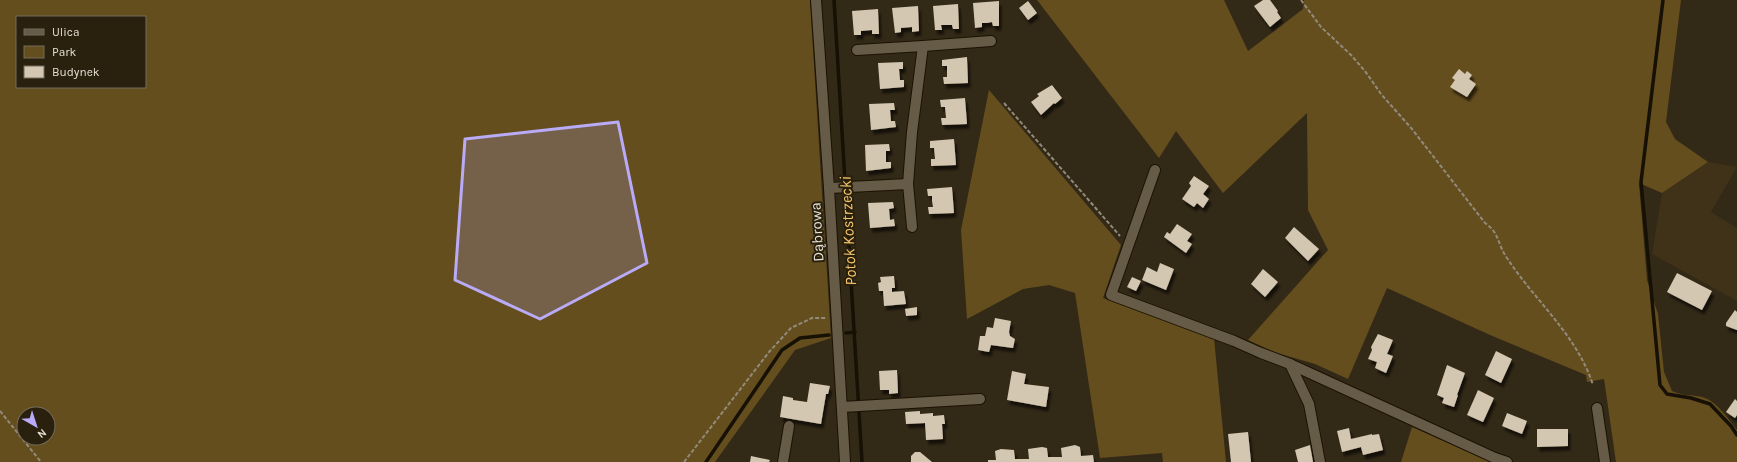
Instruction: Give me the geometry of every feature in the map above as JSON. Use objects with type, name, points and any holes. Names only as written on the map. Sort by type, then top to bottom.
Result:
[{"type":"street","name":"Dąbrowa","points":[[816,0],[833,188],[837,318],[845,462]]},
{"type":"street","points":[[857,50],[991,41]]},
{"type":"street","points":[[912,227],[908,184],[912,132],[923,46]]},
{"type":"street","points":[[1155,170],[1111,295],[1234,340],[1261,353],[1290,364],[1495,458],[1507,462]]},
{"type":"street","points":[[833,188],[908,184]]},
{"type":"street","points":[[1290,364],[1310,404],[1320,462]]},
{"type":"street","points":[[842,407],[980,399]]},
{"type":"street","points":[[1598,408],[1605,462]]},
{"type":"street","points":[[783,462],[788,426]]},
{"type":"path","points":[[1301,0],[1321,27],[1352,55],[1381,94],[1412,129],[1485,223],[1494,229],[1506,257],[1564,330],[1594,385]]},
{"type":"path","points":[[1004,103],[1129,246]]},
{"type":"path","points":[[684,462],[769,352],[791,328],[812,318],[837,318]]},
{"type":"path","points":[[0,411],[41,462]]},
{"type":"highlighted area","points":[[618,122],[647,263],[540,319],[455,280],[465,139]]},
{"type":"shaded area","points":[[1708,162],[1737,167],[1711,212],[1737,228],[1737,301],[1652,254],[1662,193]]},
{"type":"green space","points":[[0,0],[810,0],[831,338],[795,350],[715,462],[0,462]]},
{"type":"green space","points":[[1037,0],[1224,0],[1248,51],[1303,9],[1304,0],[1681,0],[1666,122],[1675,139],[1708,162],[1662,193],[1639,183],[1647,280],[1658,314],[1664,372],[1672,391],[1707,399],[1713,402],[1722,411],[1737,430],[1737,462],[1616,462],[1604,379],[1587,382],[1586,375],[1490,335],[1387,288],[1348,379],[1315,364],[1274,352],[1248,340],[1328,250],[1308,210],[1307,113],[1223,193],[1176,131],[1159,158]]},
{"type":"green space","points":[[989,90],[1121,245],[1103,298],[1214,338],[1226,462],[1163,462],[1162,453],[1100,458],[1075,293],[1049,285],[1023,289],[967,319],[961,230]]},
{"type":"green space","points":[[1412,427],[1491,462],[1401,462]]},
{"type":"building","points":[[1263,0],[1270,0],[1281,18],[1270,27],[1254,6]]},
{"type":"building","points":[[999,1],[999,26],[993,26],[992,22],[982,23],[982,27],[975,28],[973,3]]},
{"type":"building","points":[[1028,1],[1037,13],[1028,20],[1019,8]]},
{"type":"building","points":[[958,4],[959,29],[953,29],[952,25],[941,25],[942,30],[935,30],[933,6]]},
{"type":"building","points":[[918,6],[919,31],[912,32],[912,27],[901,28],[901,32],[895,33],[892,8]]},
{"type":"building","points":[[878,9],[879,34],[872,34],[872,30],[861,31],[861,35],[854,35],[852,11]]},
{"type":"building","points":[[967,57],[968,83],[944,84],[943,77],[947,77],[947,66],[942,66],[942,60]]},
{"type":"building","points":[[903,62],[903,69],[899,69],[900,80],[904,80],[904,87],[880,89],[878,63]]},
{"type":"building","points":[[1459,69],[1465,74],[1467,71],[1472,75],[1469,79],[1476,84],[1467,97],[1450,87],[1455,80],[1452,78]]},
{"type":"building","points":[[1052,85],[1062,98],[1041,115],[1031,102],[1039,96],[1037,94]]},
{"type":"building","points":[[965,98],[967,124],[942,125],[941,118],[946,118],[945,107],[941,107],[940,100]]},
{"type":"building","points":[[894,103],[895,110],[890,110],[891,121],[895,121],[896,127],[871,130],[869,104]]},
{"type":"building","points":[[954,139],[956,165],[931,166],[931,159],[935,159],[934,148],[930,148],[930,141]]},
{"type":"building","points":[[889,144],[890,151],[886,151],[886,162],[891,162],[891,168],[866,171],[865,145]]},
{"type":"building","points":[[1194,176],[1209,186],[1203,194],[1209,199],[1203,208],[1197,203],[1194,207],[1182,199],[1191,186],[1189,183]]},
{"type":"building","points":[[952,187],[954,213],[929,214],[928,207],[933,207],[932,196],[928,196],[927,189]]},
{"type":"building","points":[[893,202],[894,208],[889,209],[890,220],[894,219],[895,226],[870,228],[868,203]]},
{"type":"building","points":[[1177,224],[1192,234],[1187,241],[1192,244],[1186,253],[1164,237],[1167,232],[1170,234]]},
{"type":"building","points":[[1294,227],[1319,249],[1308,261],[1285,238]]},
{"type":"building","points":[[1160,263],[1174,269],[1166,290],[1142,280],[1147,267],[1157,272]]},
{"type":"building","points":[[1263,269],[1278,282],[1265,297],[1251,284]]},
{"type":"building","points":[[1677,273],[1712,291],[1702,310],[1667,292]]},
{"type":"building","points":[[894,276],[895,288],[892,288],[892,292],[904,291],[906,304],[884,306],[883,291],[879,291],[878,283],[881,282],[880,277]]},
{"type":"building","points":[[1132,277],[1141,281],[1136,291],[1127,287]]},
{"type":"building","points":[[917,307],[917,315],[906,316],[905,309]]},
{"type":"building","points":[[1735,310],[1737,312],[1737,330],[1726,326],[1726,323]]},
{"type":"building","points":[[995,318],[1011,321],[1009,332],[1010,336],[1015,339],[1013,348],[991,345],[989,352],[978,350],[980,336],[985,336],[987,327],[993,328]]},
{"type":"building","points":[[1378,334],[1393,340],[1387,354],[1393,356],[1386,373],[1375,368],[1377,362],[1368,359],[1372,350],[1371,347]]},
{"type":"building","points":[[1496,351],[1512,359],[1501,383],[1485,375]]},
{"type":"building","points":[[1447,365],[1465,373],[1454,407],[1442,403],[1444,398],[1437,395]]},
{"type":"building","points":[[897,370],[898,393],[889,394],[889,390],[880,390],[879,371]]},
{"type":"building","points":[[1012,371],[1026,374],[1024,384],[1049,387],[1046,407],[1007,400]]},
{"type":"building","points":[[810,383],[830,386],[828,394],[826,394],[821,424],[780,417],[783,396],[793,398],[793,400],[807,402]]},
{"type":"building","points":[[1478,390],[1494,398],[1483,422],[1467,415]]},
{"type":"building","points":[[1735,399],[1737,401],[1737,415],[1735,418],[1726,412]]},
{"type":"building","points":[[920,411],[920,414],[933,413],[933,416],[944,415],[945,424],[942,424],[943,439],[926,440],[925,423],[906,424],[905,412]]},
{"type":"building","points":[[1507,413],[1527,421],[1522,434],[1502,426]]},
{"type":"building","points":[[1349,428],[1351,439],[1372,434],[1379,434],[1383,450],[1363,455],[1361,447],[1342,452],[1337,431]]},
{"type":"building","points":[[1537,429],[1568,429],[1568,446],[1537,447]]},
{"type":"building","points":[[1248,432],[1251,462],[1231,462],[1228,434]]},
{"type":"building","points":[[1075,445],[1080,447],[1081,456],[1093,455],[1094,462],[988,462],[988,460],[996,460],[995,451],[1001,449],[1014,450],[1015,459],[1029,459],[1028,449],[1042,447],[1047,448],[1048,457],[1062,457],[1061,448]]},
{"type":"building","points":[[1310,445],[1313,462],[1298,462],[1295,450]]},
{"type":"building","points":[[915,452],[920,452],[932,462],[911,462],[911,456]]},
{"type":"building","points":[[751,456],[770,460],[769,462],[750,462]]},
{"type":"waterway","name":"Potok Kostrzecki","points":[[834,0],[862,462]]},
{"type":"waterway","points":[[1663,0],[1641,182],[1660,385],[1667,394],[1691,398],[1710,404],[1731,426],[1737,435]]},
{"type":"waterway","name":"Potok Kostrzecki","points":[[846,333],[855,332]]},
{"type":"waterway","points":[[706,462],[782,350],[800,338],[829,335]]}]
